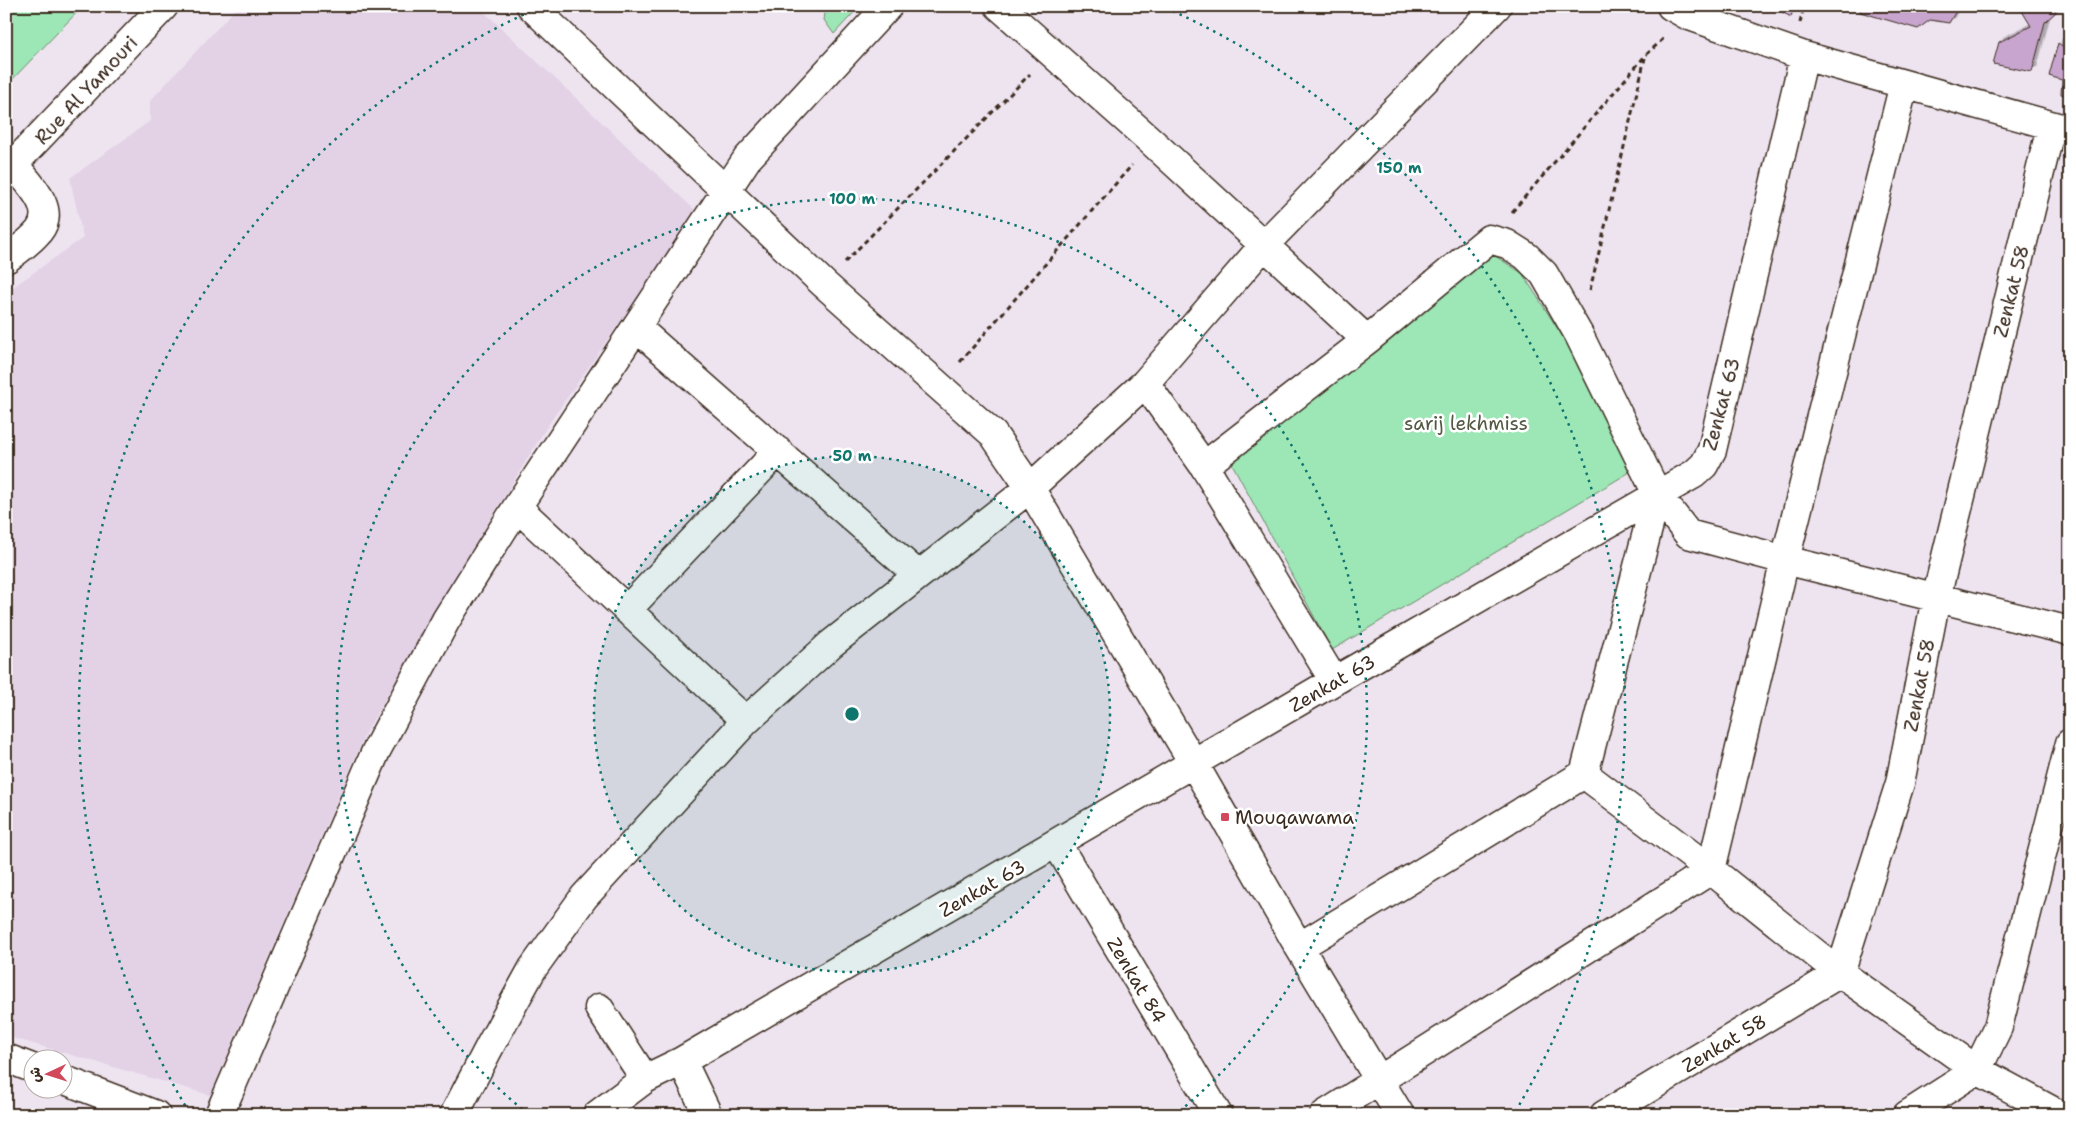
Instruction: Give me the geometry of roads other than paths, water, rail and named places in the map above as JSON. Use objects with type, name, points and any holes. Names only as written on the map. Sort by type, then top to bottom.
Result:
[{"type":"street","name":"Rue Al Yamouri","points":[[10,169],[164,6]]},
{"type":"street","points":[[531,6],[824,284],[992,434],[1030,488],[1194,764],[1299,947],[1400,1115]]},
{"type":"street","points":[[219,1115],[376,751],[446,620],[517,507],[746,159],[888,6]]},
{"type":"street","points":[[999,6],[1152,142],[1367,340]]},
{"type":"street","points":[[454,1115],[533,968],[584,897],[746,721],[831,644],[1030,488],[1145,383],[1264,245],[1497,6]]},
{"type":"street","points":[[1679,11],[1804,56],[2060,128]]},
{"type":"street","name":"Zenkat 63","points":[[597,1115],[645,1080],[682,1061],[1334,681],[1694,474],[1704,465],[1712,450],[1804,56]]},
{"type":"street","points":[[1324,1115],[1711,870],[1785,560],[1904,84]]},
{"type":"street","name":"Zenkat 58","points":[[1604,1115],[1840,973],[1900,783],[1936,598],[2060,128]]},
{"type":"street","points":[[6,259],[38,232],[45,216],[41,199],[10,169]]},
{"type":"street","points":[[1204,466],[1367,340],[1489,239],[1507,244],[1526,256],[1544,274],[1579,335],[1657,494],[1688,534],[2070,631]]},
{"type":"street","points":[[636,327],[918,575]]},
{"type":"street","points":[[1145,383],[1204,466],[1334,681]]},
{"type":"street","points":[[627,610],[778,451]]},
{"type":"street","points":[[1299,947],[1584,774],[1657,494]]},
{"type":"street","points":[[517,507],[746,721]]},
{"type":"street","points":[[1907,1115],[1977,1070],[1998,1027],[2070,743]]},
{"type":"street","points":[[1584,774],[1711,870],[1840,973],[1977,1070],[2060,1115]]},
{"type":"street","name":"Zenkat 84","points":[[1057,844],[1218,1115]]},
{"type":"street","points":[[599,1008],[645,1080]]},
{"type":"street","points":[[6,1058],[22,1064]]},
{"type":"street","points":[[682,1061],[708,1115]]},
{"type":"street","points":[[72,1083],[156,1115]]},
{"type":"place","name":"Mouqawama","points":[[1225,817]]},
{"type":"park label","name":"sarij lekhmiss","points":[[1466,423]]}]
